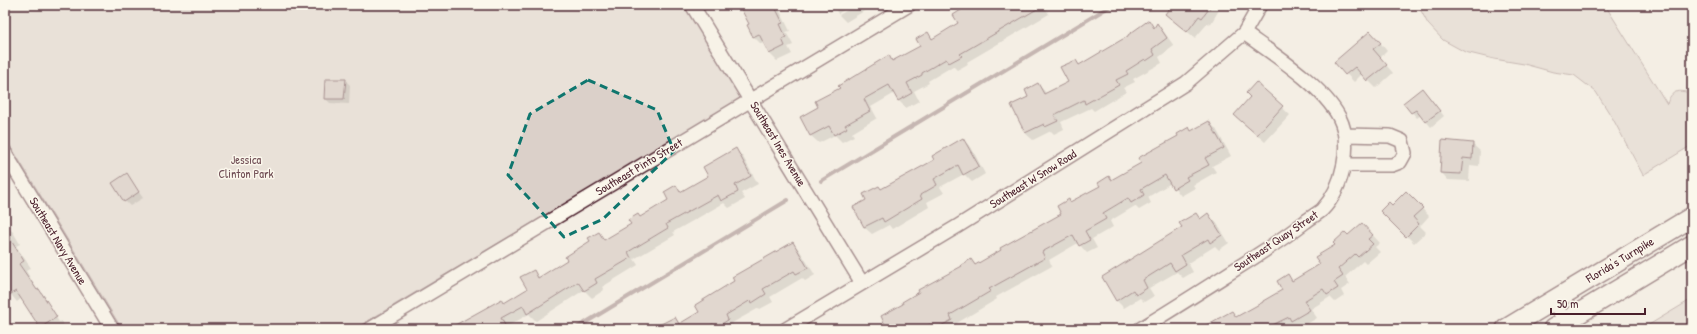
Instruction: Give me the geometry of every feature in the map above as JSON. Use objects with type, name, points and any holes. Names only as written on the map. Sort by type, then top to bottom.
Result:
[{"type":"highway","name":"Florida's Turnpike","points":[[1506,329],[1692,216]]},
{"type":"highway","name":"Florida's Turnpike","points":[[1559,326],[1692,245]]},
{"type":"street","name":"Southeast Ines Avenue","points":[[692,5],[862,283]]},
{"type":"street","name":"Southeast Pinto Street","points":[[370,329],[907,5]]},
{"type":"street","name":"Southeast W Snow Road","points":[[786,329],[958,226],[1186,83],[1244,33],[1260,5]]},
{"type":"street","name":"Southeast Quay Street","points":[[1140,329],[1282,240],[1322,210],[1332,195],[1340,178],[1344,165],[1345,135],[1339,117],[1328,102],[1311,84],[1294,69],[1244,33]]},
{"type":"street","points":[[1344,165],[1392,165],[1400,162],[1405,153],[1402,142],[1390,136],[1345,135]]},
{"type":"street","name":"Southeast Navy Avenue","points":[[5,153],[112,329]]},
{"type":"street","points":[[1553,300],[1559,326]]},
{"type":"highlighted area","points":[[588,80],[657,110],[674,151],[603,219],[564,237],[508,175],[530,114]]},
{"type":"green space","name":"Jessica Clinton Park","points":[[5,5],[684,5],[742,98],[354,329],[122,329],[5,137]]},
{"type":"green space","points":[[1418,5],[1605,5],[1667,104],[1673,93],[1683,91],[1692,94],[1692,145],[1643,175],[1613,119],[1596,92],[1574,75],[1553,72],[1524,64],[1465,52],[1443,40],[1428,24]]},
{"type":"green space","points":[[1692,299],[1692,329],[1642,329]]},
{"type":"building","points":[[739,5],[774,5],[783,23],[780,24],[786,37],[782,39],[785,46],[769,54],[759,34],[753,37],[747,25],[749,24]]},
{"type":"building","points":[[969,5],[1044,5],[960,54],[962,56],[949,63],[946,59],[922,73],[922,75],[907,83],[912,93],[898,101],[889,85],[864,99],[870,111],[845,125],[847,128],[834,135],[829,126],[810,136],[800,117],[818,107],[815,101],[840,88],[838,86],[889,55],[892,61],[920,46],[916,39],[928,32],[932,39],[958,23],[953,15]]},
{"type":"building","points":[[1172,5],[1212,5],[1202,18],[1199,16],[1187,32],[1165,14]]},
{"type":"building","points":[[1149,20],[1154,28],[1157,23],[1167,38],[1152,49],[1155,55],[1146,61],[1145,59],[1126,71],[1128,74],[1116,80],[1119,85],[1085,104],[1084,100],[1054,115],[1058,121],[1045,127],[1044,124],[1025,133],[1011,105],[1028,97],[1025,90],[1038,83],[1044,94],[1068,82],[1060,67],[1076,60],[1079,65],[1128,36]]},
{"type":"building","points":[[1370,31],[1381,43],[1373,49],[1387,65],[1367,81],[1355,67],[1345,75],[1334,62]]},
{"type":"building","points":[[325,79],[346,79],[344,99],[324,99]]},
{"type":"building","points":[[1256,82],[1283,106],[1257,135],[1234,115],[1250,97],[1246,93]]},
{"type":"building","points":[[1422,88],[1440,111],[1425,122],[1416,110],[1411,113],[1403,103]]},
{"type":"building","points":[[1209,121],[1224,148],[1205,158],[1209,165],[1186,177],[1188,180],[1173,189],[1165,175],[1141,189],[1144,195],[1131,203],[1128,198],[1103,213],[1106,219],[1085,231],[1090,240],[1079,246],[1073,235],[1042,252],[1045,258],[989,289],[991,291],[950,315],[952,320],[935,329],[933,329],[930,324],[921,329],[887,329],[881,316],[903,304],[902,302],[919,292],[918,290],[962,266],[961,265],[971,259],[975,265],[1001,250],[1000,248],[1061,214],[1057,206],[1069,199],[1070,202],[1100,186],[1098,183],[1109,176],[1111,180],[1141,163],[1138,158],[1178,136],[1177,134],[1189,127],[1191,131]]},
{"type":"building","points":[[963,138],[979,166],[963,175],[958,165],[934,179],[937,185],[920,195],[922,199],[884,222],[882,218],[864,227],[853,207],[866,200],[863,194],[879,186],[881,189],[934,160],[932,156]]},
{"type":"building","points":[[1442,140],[1473,143],[1472,159],[1463,158],[1461,174],[1440,173]]},
{"type":"building","points":[[736,148],[751,176],[735,185],[738,192],[721,201],[718,195],[666,224],[668,228],[628,252],[631,258],[595,279],[597,283],[584,291],[578,282],[527,314],[523,306],[501,318],[507,329],[448,329],[502,299],[504,303],[527,289],[520,277],[534,270],[538,278],[567,260],[565,257],[590,241],[588,238],[599,232],[604,240],[631,224],[628,220],[638,214],[640,217],[668,200],[664,192],[676,185],[680,192],[708,176],[703,167]]},
{"type":"building","points":[[127,173],[139,192],[124,202],[112,183]]},
{"type":"building","points":[[1406,191],[1423,208],[1413,217],[1419,224],[1406,237],[1380,211],[1389,202],[1392,205]]},
{"type":"building","points":[[1196,213],[1200,219],[1208,213],[1222,235],[1210,243],[1208,239],[1181,255],[1186,264],[1175,271],[1170,263],[1143,280],[1147,288],[1136,295],[1133,290],[1116,301],[1102,277],[1182,227],[1179,223]]},
{"type":"building","points":[[1362,223],[1373,235],[1368,239],[1373,244],[1358,257],[1355,254],[1338,269],[1343,276],[1334,282],[1338,288],[1327,295],[1323,289],[1304,301],[1310,310],[1291,321],[1289,317],[1264,329],[1199,329],[1232,311],[1236,317],[1282,290],[1277,281],[1288,274],[1292,281],[1320,264],[1315,257],[1335,245],[1333,243],[1345,232],[1348,235]]},
{"type":"building","points":[[5,231],[24,261],[19,264],[37,290],[39,289],[57,317],[40,328],[16,291],[9,295],[5,288]]},
{"type":"building","points":[[793,242],[808,268],[796,274],[794,271],[763,289],[766,294],[752,303],[751,300],[726,315],[728,320],[715,328],[713,324],[704,329],[651,329],[675,317],[679,324],[699,312],[695,305],[734,281],[732,277]]},
{"type":"waterway","points":[[821,181],[1112,5]]},
{"type":"waterway","points":[[575,329],[788,200]]}]
